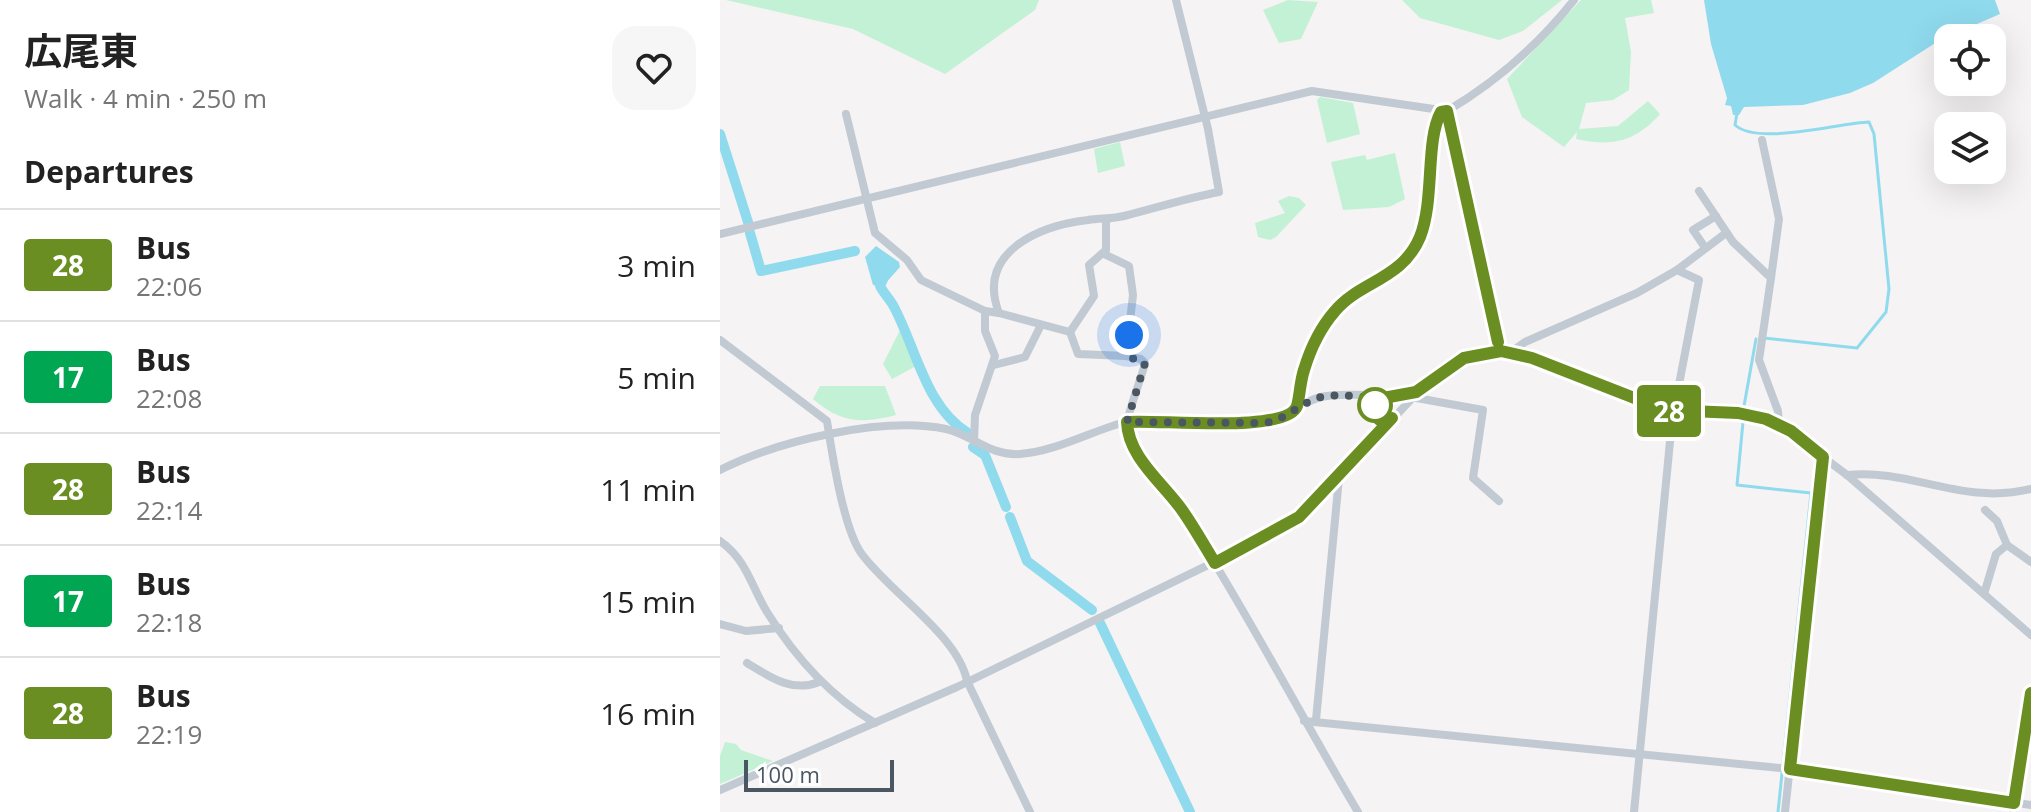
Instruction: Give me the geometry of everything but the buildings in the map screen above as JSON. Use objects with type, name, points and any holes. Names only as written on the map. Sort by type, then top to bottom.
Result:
[{"type":"street","points":[[999,313],[992,290],[1002,258],[1044,231],[1219,192],[1176,0]]},
{"type":"street","points":[[1296,407],[1304,368],[1336,310],[1394,272],[1420,237],[1432,187],[1433,134],[1444,112],[1503,72],[1537,42],[1574,0]]},
{"type":"street","points":[[720,234],[1312,91],[1444,112]]},
{"type":"street","points":[[1444,112],[1501,351]]},
{"type":"street","points":[[846,114],[875,233],[907,260],[921,280],[985,311],[1070,332]]},
{"type":"street","points":[[1762,140],[1779,219],[1759,360],[1778,411],[1779,424]]},
{"type":"street","points":[[1699,191],[1726,233],[1771,278]]},
{"type":"street","points":[[1704,246],[1693,230],[1716,216]]},
{"type":"street","points":[[1104,254],[1106,219]]},
{"type":"street","points":[[1511,353],[1525,342],[1629,297],[1677,270],[1704,246],[1726,233]]},
{"type":"street","points":[[1070,332],[1094,296],[1089,265],[1104,254]]},
{"type":"street","points":[[1104,254],[1129,266],[1133,295],[1126,356]]},
{"type":"street","points":[[1634,812],[1675,412],[1699,280],[1677,270]]},
{"type":"street","points":[[974,442],[975,415],[995,356],[985,331],[985,311]]},
{"type":"street","points":[[994,365],[1025,357],[1041,325]]},
{"type":"street","points":[[1070,332],[1078,354],[1126,356],[1145,363],[1127,422],[1127,435],[1136,453],[1181,509],[1215,563],[1358,812]]},
{"type":"street","points":[[720,340],[827,421],[849,529],[861,552],[957,657],[1030,812]]},
{"type":"street","points":[[720,790],[967,681],[1215,563],[1299,517],[1339,478],[1414,394],[1464,358],[1501,351],[1675,412],[1738,413],[1779,424],[1847,475],[2031,635]]},
{"type":"street","points":[[720,470],[754,454],[829,435],[897,427],[947,429],[999,453],[1041,451],[1127,422],[1265,423],[1282,420],[1296,407],[1322,396],[1383,398],[1414,394],[1483,410],[1473,478],[1499,501]]},
{"type":"street","points":[[1383,398],[1376,402],[1374,414],[1382,422],[1392,418]]},
{"type":"street","points":[[1785,812],[1823,457]]},
{"type":"street","points":[[1847,475],[1869,473],[1960,494],[2012,493],[2031,489]]},
{"type":"street","points":[[1316,720],[1339,478]]},
{"type":"street","points":[[1985,510],[1997,521],[2007,545],[2031,562]]},
{"type":"street","points":[[720,541],[731,548],[751,574],[762,604],[819,682],[875,723]]},
{"type":"street","points":[[1984,594],[1996,554],[2007,545]]},
{"type":"street","points":[[720,624],[746,631],[779,628]]},
{"type":"street","points":[[747,663],[783,683],[809,686],[819,682]]},
{"type":"street","points":[[2014,807],[2031,693]]},
{"type":"street","points":[[1304,721],[1790,769],[2014,807],[2031,805]]},
{"type":"green space","points":[[726,0],[1039,0],[1035,10],[945,74],[853,29]]},
{"type":"green space","points":[[1288,0],[1318,2],[1301,39],[1279,43],[1263,10]]},
{"type":"green space","points":[[1402,0],[1562,0],[1523,31],[1499,40],[1420,18]]},
{"type":"green space","points":[[1581,0],[1651,0],[1654,13],[1625,18],[1631,52],[1629,90],[1613,100],[1586,103],[1579,129],[1618,126],[1648,101],[1660,114],[1641,131],[1622,140],[1601,142],[1576,139],[1577,132],[1564,147],[1522,117],[1507,79]]},
{"type":"green space","points":[[1320,97],[1353,103],[1360,134],[1327,143],[1317,100]]},
{"type":"green space","points":[[1120,142],[1125,166],[1098,173],[1094,149]]},
{"type":"green space","points":[[1395,153],[1405,199],[1389,207],[1343,210],[1331,162],[1365,155],[1367,160]]},
{"type":"green space","points":[[1289,196],[1299,198],[1306,205],[1276,237],[1270,240],[1258,237],[1255,223],[1285,213],[1278,201]]},
{"type":"green space","points":[[901,328],[918,365],[892,379],[883,364]]},
{"type":"green space","points":[[820,386],[885,386],[896,415],[872,420],[842,417],[813,399]]},
{"type":"green space","points":[[725,742],[773,761],[720,784],[720,756]]},
{"type":"water","points":[[1704,0],[1995,0],[2000,14],[1977,24],[1934,24],[1934,44],[1873,83],[1850,93],[1803,105],[1744,107],[1739,115],[1733,115],[1731,106],[1725,105],[1727,98],[1711,44]]},
{"type":"water","points":[[876,246],[899,262],[900,267],[882,287],[873,285],[865,257]]},
{"type":"waterway","points":[[1737,113],[1735,125],[1761,134],[1869,122],[1874,134],[1889,289],[1886,312],[1857,348],[1764,338]]},
{"type":"waterway","points":[[720,134],[748,222]]},
{"type":"waterway","points":[[750,233],[761,271],[855,251]]},
{"type":"waterway","points":[[885,275],[880,286],[902,323],[932,393],[942,409],[968,433]]},
{"type":"waterway","points":[[1744,406],[1756,339]]},
{"type":"waterway","points":[[1743,422],[1737,485],[1811,493],[1778,812]]},
{"type":"waterway","points":[[973,447],[985,455],[1006,507]]},
{"type":"waterway","points":[[1010,517],[1027,561],[1092,610]]},
{"type":"waterway","points":[[1100,623],[1190,812]]},
{"type":"bus line","name":"28","points":[[1498,342],[1461,187],[1447,111],[1441,112],[1433,134],[1432,187],[1420,237],[1394,272],[1336,310],[1315,343],[1304,368],[1296,407],[1290,415],[1265,423],[1127,422],[1127,435],[1136,453],[1181,509],[1215,563],[1276,532],[1311,507],[1392,418],[1382,422],[1376,417],[1374,410],[1378,399],[1416,392],[1447,367],[1482,352],[1501,351],[1532,358],[1665,410],[1752,415],[1791,431],[1823,457],[1790,769],[2014,803],[2031,693]]},
{"type":"route","points":[[1129,335],[1126,356],[1145,363],[1127,422],[1265,423],[1282,420],[1296,407],[1322,396],[1383,398],[1378,399],[1375,405]]}]
